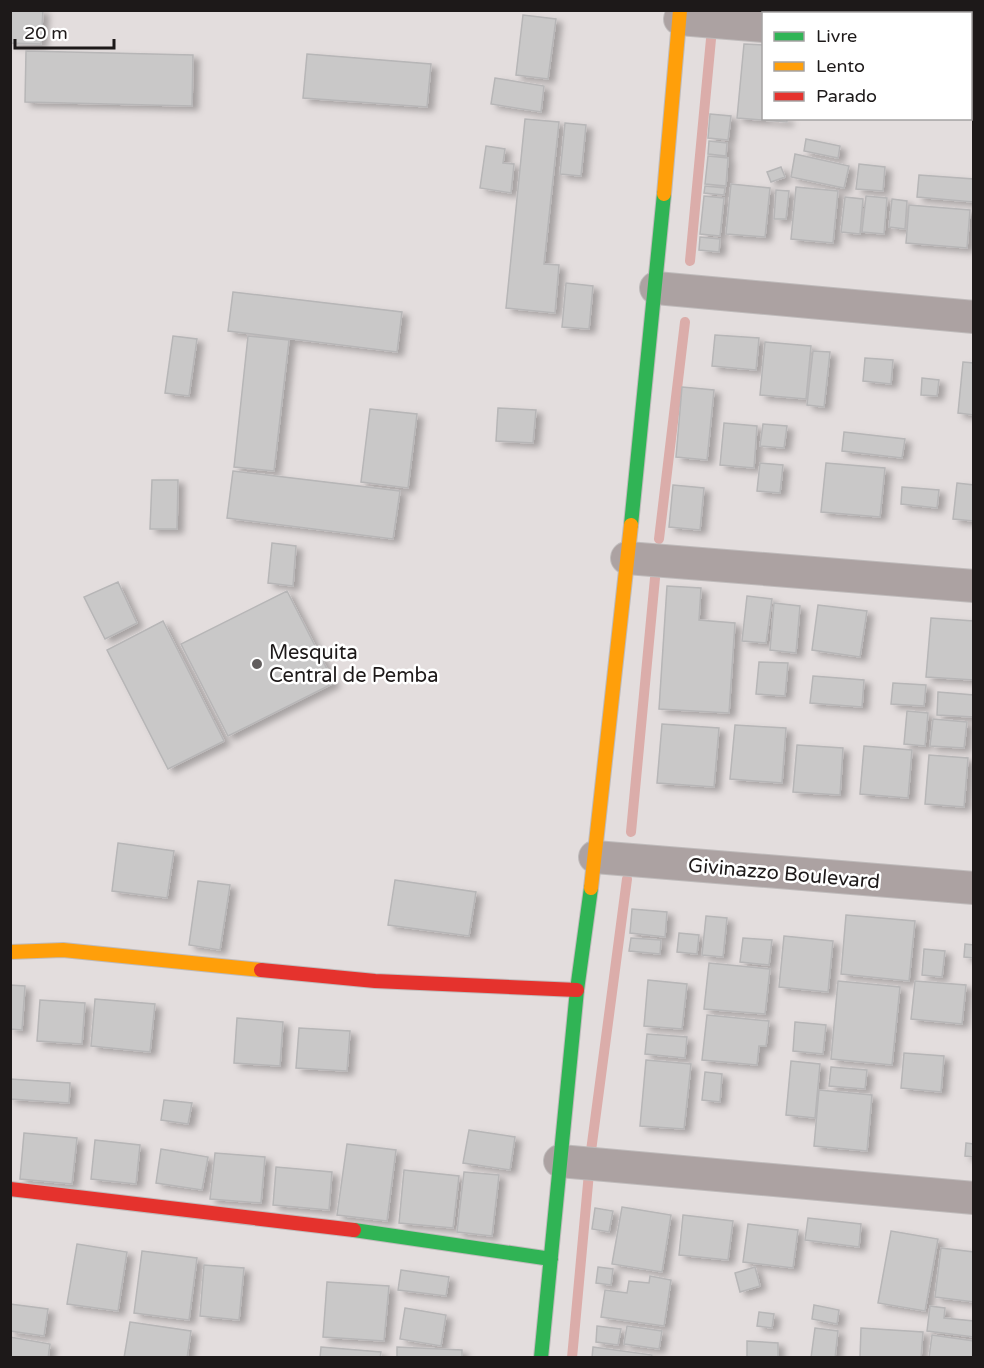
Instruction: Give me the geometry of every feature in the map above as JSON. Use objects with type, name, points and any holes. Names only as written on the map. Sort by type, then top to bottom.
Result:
[{"type":"street","points":[[541,1358],[577,990],[595,857],[656,288],[680,15],[762,26]]},
{"type":"street","points":[[656,288],[974,317]]},
{"type":"street","points":[[627,558],[974,586]]},
{"type":"street","name":"Givinazzo Boulevard","points":[[595,857],[974,888]]},
{"type":"street","points":[[10,952],[63,950],[375,981],[577,990]]},
{"type":"street","points":[[560,1161],[974,1198]]},
{"type":"street","points":[[10,1189],[306,1223],[551,1259]]},
{"type":"building","points":[[10,10],[43,10],[41,44],[10,43]]},
{"type":"building","points":[[523,15],[556,19],[548,79],[516,75]]},
{"type":"building","points":[[744,44],[762,45],[762,120],[737,118]]},
{"type":"building","points":[[26,51],[193,55],[192,106],[25,102]]},
{"type":"building","points":[[307,54],[431,64],[427,107],[303,98]]},
{"type":"building","points":[[495,78],[544,86],[541,112],[491,104]]},
{"type":"building","points":[[710,114],[731,116],[728,140],[708,138]]},
{"type":"building","points":[[525,119],[559,122],[544,264],[559,265],[555,313],[506,308]]},
{"type":"building","points":[[762,120],[787,120],[787,122]]},
{"type":"building","points":[[565,123],[586,125],[581,176],[560,174]]},
{"type":"building","points":[[806,139],[840,146],[838,158],[804,151]]},
{"type":"building","points":[[709,141],[727,143],[726,156],[708,154]]},
{"type":"building","points":[[486,146],[505,149],[503,163],[514,164],[511,193],[480,188]]},
{"type":"building","points":[[795,154],[849,166],[844,188],[791,177]]},
{"type":"building","points":[[708,156],[728,158],[726,186],[705,184]]},
{"type":"building","points":[[859,164],[885,167],[883,191],[856,189]]},
{"type":"building","points":[[781,167],[785,177],[771,182],[767,172]]},
{"type":"building","points":[[919,175],[974,179],[973,202],[917,197]]},
{"type":"building","points":[[731,184],[770,188],[765,237],[726,234]]},
{"type":"building","points":[[705,186],[725,188],[724,195],[704,193]]},
{"type":"building","points":[[796,187],[838,191],[833,243],[791,239]]},
{"type":"building","points":[[776,190],[789,191],[786,219],[774,219]]},
{"type":"building","points":[[704,196],[724,198],[720,236],[700,234]]},
{"type":"building","points":[[866,196],[887,198],[884,234],[862,232]]},
{"type":"building","points":[[845,197],[863,199],[860,234],[841,232]]},
{"type":"building","points":[[892,199],[907,201],[905,229],[889,227]]},
{"type":"building","points":[[909,205],[970,210],[967,248],[906,243]]},
{"type":"building","points":[[700,237],[720,239],[719,252],[699,250]]},
{"type":"building","points":[[566,283],[593,286],[589,329],[562,327]]},
{"type":"building","points":[[233,292],[402,312],[397,352],[228,331]]},
{"type":"building","points":[[715,335],[759,338],[756,370],[712,366]]},
{"type":"building","points":[[173,336],[197,339],[189,396],[165,393]]},
{"type":"building","points":[[248,336],[289,340],[274,471],[234,467]]},
{"type":"building","points":[[765,342],[811,346],[806,399],[760,395]]},
{"type":"building","points":[[813,351],[830,352],[824,407],[807,405]]},
{"type":"building","points":[[865,358],[893,360],[891,384],[863,381]]},
{"type":"building","points":[[963,362],[974,363],[974,415],[958,413]]},
{"type":"building","points":[[922,378],[939,380],[937,396],[921,395]]},
{"type":"building","points":[[682,387],[714,390],[707,460],[676,457]]},
{"type":"building","points":[[498,408],[536,410],[533,443],[496,441]]},
{"type":"building","points":[[370,409],[417,414],[408,488],[361,482]]},
{"type":"building","points":[[724,423],[757,426],[754,468],[720,465]]},
{"type":"building","points":[[763,424],[787,426],[784,448],[760,446]]},
{"type":"building","points":[[844,432],[905,439],[902,458],[842,451]]},
{"type":"building","points":[[760,463],[783,465],[780,493],[757,491]]},
{"type":"building","points":[[826,463],[885,468],[880,517],[821,512]]},
{"type":"building","points":[[233,471],[400,491],[393,539],[227,518]]},
{"type":"building","points":[[152,480],[178,480],[177,529],[150,529]]},
{"type":"building","points":[[957,483],[974,485],[974,521],[953,519]]},
{"type":"building","points":[[673,485],[704,488],[700,530],[669,527]]},
{"type":"building","points":[[902,487],[939,490],[937,508],[901,504]]},
{"type":"building","points":[[272,543],[296,546],[293,586],[268,583]]},
{"type":"building","points":[[118,582],[137,623],[105,639],[84,597]]},
{"type":"building","points":[[667,586],[701,588],[699,620],[735,623],[729,713],[659,709]]},
{"type":"building","name":"Mesquita Central de Pemba","points":[[287,591],[334,683],[228,736],[181,644]]},
{"type":"building","points":[[747,596],[772,599],[766,643],[742,641]]},
{"type":"building","points":[[774,603],[800,606],[796,653],[770,650]]},
{"type":"building","points":[[818,605],[867,611],[860,657],[812,650]]},
{"type":"building","points":[[931,618],[974,621],[974,680],[926,677]]},
{"type":"building","points":[[163,621],[224,741],[168,769],[107,650]]},
{"type":"building","points":[[759,662],[788,663],[785,696],[756,694]]},
{"type":"building","points":[[813,676],[864,680],[862,707],[810,703]]},
{"type":"building","points":[[893,683],[926,685],[924,706],[891,704]]},
{"type":"building","points":[[938,692],[974,695],[974,717],[937,715]]},
{"type":"building","points":[[907,711],[928,713],[925,746],[904,744]]},
{"type":"building","points":[[933,719],[967,722],[964,748],[930,746]]},
{"type":"building","points":[[662,724],[719,728],[714,787],[657,783]]},
{"type":"building","points":[[735,725],[786,728],[782,783],[730,779]]},
{"type":"building","points":[[797,745],[843,748],[840,795],[793,792]]},
{"type":"building","points":[[864,746],[912,750],[908,798],[860,794]]},
{"type":"building","points":[[929,755],[968,758],[964,807],[925,804]]},
{"type":"building","points":[[118,843],[174,851],[167,898],[112,891]]},
{"type":"building","points":[[395,880],[476,892],[469,936],[388,925]]},
{"type":"building","points":[[198,881],[230,885],[220,950],[189,945]]},
{"type":"building","points":[[632,909],[667,912],[665,937],[630,933]]},
{"type":"building","points":[[846,915],[915,921],[909,981],[841,974]]},
{"type":"building","points":[[706,916],[727,918],[723,957],[702,955]]},
{"type":"building","points":[[679,933],[699,935],[697,954],[677,952]]},
{"type":"building","points":[[784,936],[833,941],[828,992],[779,987]]},
{"type":"building","points":[[631,938],[661,940],[660,954],[629,951]]},
{"type":"building","points":[[743,938],[772,940],[769,965],[740,962]]},
{"type":"building","points":[[965,944],[974,945],[974,958],[964,957]]},
{"type":"building","points":[[924,949],[945,951],[942,977],[922,975]]},
{"type":"building","points":[[709,963],[770,969],[765,1014],[704,1009]]},
{"type":"building","points":[[648,980],[687,984],[682,1029],[644,1026]]},
{"type":"building","points":[[838,981],[900,987],[892,1065],[831,1059]]},
{"type":"building","points":[[915,981],[966,985],[962,1024],[911,1019]]},
{"type":"building","points":[[10,985],[25,986],[22,1030],[10,1029]]},
{"type":"building","points":[[95,999],[155,1004],[150,1052],[91,1046]]},
{"type":"building","points":[[40,1000],[85,1003],[82,1044],[37,1041]]},
{"type":"building","points":[[707,1015],[769,1021],[766,1046],[759,1046],[757,1065],[702,1060]]},
{"type":"building","points":[[237,1018],[283,1022],[280,1066],[234,1063]]},
{"type":"building","points":[[795,1022],[826,1025],[823,1054],[793,1051]]},
{"type":"building","points":[[299,1028],[350,1031],[347,1071],[296,1068]]},
{"type":"building","points":[[647,1034],[687,1037],[685,1058],[645,1054]]},
{"type":"building","points":[[904,1053],[944,1056],[941,1092],[901,1088]]},
{"type":"building","points":[[646,1060],[691,1064],[684,1129],[640,1126]]},
{"type":"building","points":[[791,1061],[820,1064],[815,1118],[786,1115]]},
{"type":"building","points":[[831,1067],[867,1070],[865,1089],[829,1086]]},
{"type":"building","points":[[705,1072],[722,1074],[720,1102],[702,1100]]},
{"type":"building","points":[[10,1079],[70,1083],[69,1103],[10,1099]]},
{"type":"building","points":[[819,1090],[872,1095],[867,1151],[814,1146]]},
{"type":"building","points":[[164,1100],[192,1103],[188,1124],[161,1120]]},
{"type":"building","points":[[469,1130],[515,1137],[510,1170],[463,1163]]},
{"type":"building","points":[[24,1133],[77,1138],[72,1184],[20,1179]]},
{"type":"building","points":[[95,1140],[140,1145],[136,1184],[91,1179]]},
{"type":"building","points":[[966,1143],[974,1144],[974,1157],[965,1156]]},
{"type":"building","points":[[347,1144],[396,1150],[387,1221],[337,1215]]},
{"type":"building","points":[[161,1149],[208,1157],[202,1190],[156,1183]]},
{"type":"building","points":[[215,1153],[265,1157],[261,1203],[210,1199]]},
{"type":"building","points":[[276,1167],[332,1172],[329,1210],[273,1205]]},
{"type":"building","points":[[404,1170],[459,1176],[453,1228],[399,1223]]},
{"type":"building","points":[[464,1172],[499,1175],[492,1236],[457,1232]]},
{"type":"building","points":[[622,1207],[671,1215],[662,1272],[612,1264]]},
{"type":"building","points":[[595,1208],[613,1211],[609,1232],[592,1229]]},
{"type":"building","points":[[683,1215],[733,1221],[728,1260],[679,1255]]},
{"type":"building","points":[[808,1218],[861,1224],[859,1247],[805,1240]]},
{"type":"building","points":[[748,1224],[798,1230],[793,1268],[743,1262]]},
{"type":"building","points":[[891,1231],[938,1239],[925,1311],[878,1303]]},
{"type":"building","points":[[77,1244],[127,1252],[118,1311],[67,1304]]},
{"type":"building","points":[[941,1248],[974,1252],[974,1302],[935,1297]]},
{"type":"building","points":[[142,1251],[197,1258],[189,1320],[134,1313]]},
{"type":"building","points":[[204,1265],[244,1268],[239,1320],[200,1316]]},
{"type":"building","points":[[598,1267],[613,1269],[611,1285],[596,1283]]},
{"type":"building","points":[[755,1267],[760,1286],[740,1292],[735,1273]]},
{"type":"building","points":[[401,1270],[449,1277],[446,1296],[398,1290]]},
{"type":"building","points":[[650,1276],[671,1280],[664,1326],[601,1317],[605,1290],[627,1293],[629,1281],[649,1283]]},
{"type":"building","points":[[327,1282],[389,1286],[384,1341],[323,1337]]},
{"type":"building","points":[[10,1304],[48,1309],[44,1336],[10,1331]]},
{"type":"building","points":[[814,1305],[839,1310],[837,1324],[812,1319]]},
{"type":"building","points":[[930,1306],[945,1308],[944,1318],[974,1321],[974,1337],[927,1331]]},
{"type":"building","points":[[405,1308],[446,1315],[441,1346],[400,1339]]},
{"type":"building","points":[[759,1312],[774,1314],[772,1328],[757,1326]]},
{"type":"building","points":[[130,1322],[191,1331],[187,1358],[124,1358]]},
{"type":"building","points":[[597,1326],[621,1329],[618,1345],[596,1342]]},
{"type":"building","points":[[627,1326],[662,1331],[659,1349],[624,1344]]},
{"type":"building","points":[[815,1328],[838,1331],[835,1358],[811,1358]]},
{"type":"building","points":[[861,1328],[923,1332],[921,1358],[860,1358]]},
{"type":"building","points":[[932,1335],[974,1341],[974,1358],[929,1358]]},
{"type":"building","points":[[10,1337],[50,1344],[48,1358],[10,1358]]},
{"type":"building","points":[[747,1341],[778,1343],[778,1358],[747,1358]]},
{"type":"building","points":[[321,1347],[381,1352],[380,1358],[320,1358]]},
{"type":"building","points":[[397,1347],[462,1350],[462,1358],[397,1358]]},
{"type":"building","points":[[593,1347],[652,1355],[651,1358],[592,1358]]},
{"type":"waterway","points":[[690,261],[711,39]]},
{"type":"waterway","points":[[659,539],[685,322]]},
{"type":"waterway","points":[[631,832],[655,578]]},
{"type":"waterway","points":[[572,1358],[591,1151],[627,879]]},
{"type":"traffic: fast","points":[[631,525],[664,194]]},
{"type":"traffic: fast","points":[[541,1358],[577,990],[591,888]]},
{"type":"traffic: fast","points":[[354,1230],[551,1259]]},
{"type":"traffic: slow","points":[[664,194],[680,10]]},
{"type":"traffic: slow","points":[[591,888],[631,525]]},
{"type":"traffic: slow","points":[[10,952],[63,950],[261,970]]},
{"type":"traffic: jam","points":[[261,970],[375,981],[577,990]]},
{"type":"traffic: jam","points":[[10,1189],[354,1230]]},
{"type":"place","name":"Mesquita Central de Pemba","points":[[257,664]]}]
